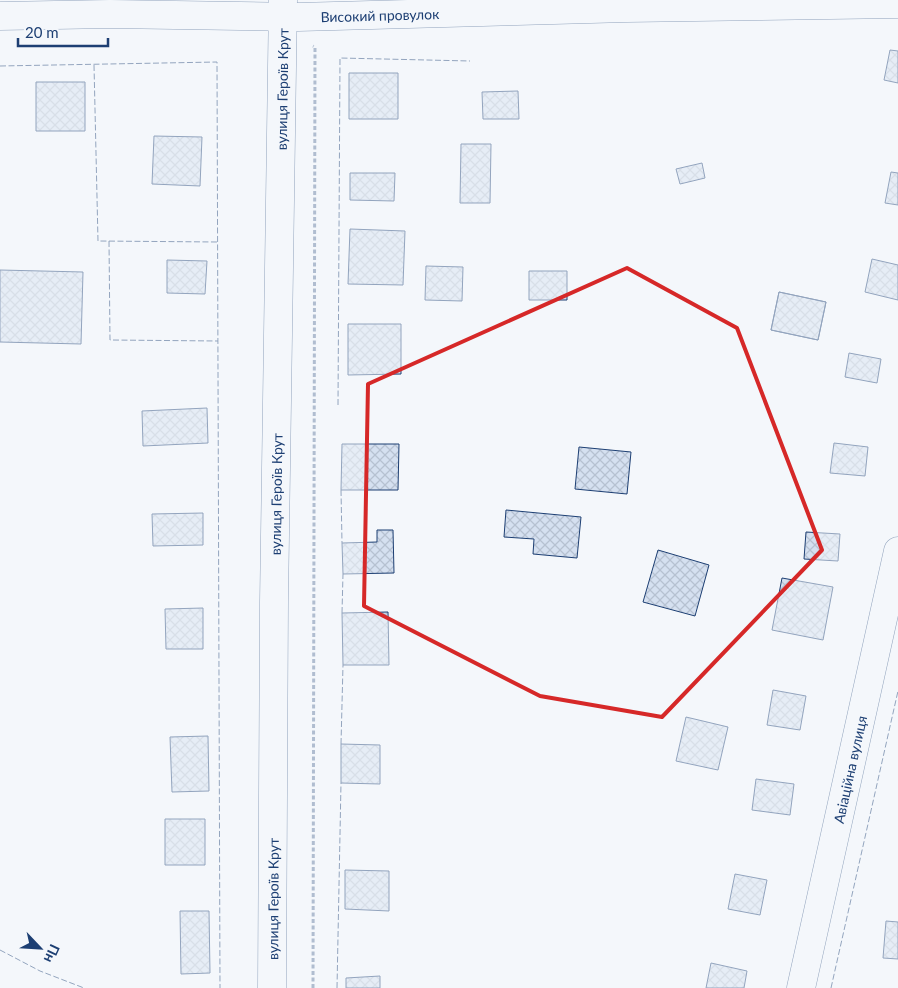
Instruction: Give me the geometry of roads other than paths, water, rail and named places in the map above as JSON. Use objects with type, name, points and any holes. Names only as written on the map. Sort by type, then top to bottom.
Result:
[{"type":"street","name":"Високий провулок","points":[[0,16],[283,8],[628,4],[898,4]]},
{"type":"street","name":"вулиця Героїв Крут","points":[[272,988],[274,602],[283,8]]},
{"type":"street","name":"Авіаційна вулиця","points":[[801,988],[898,551]]}]
